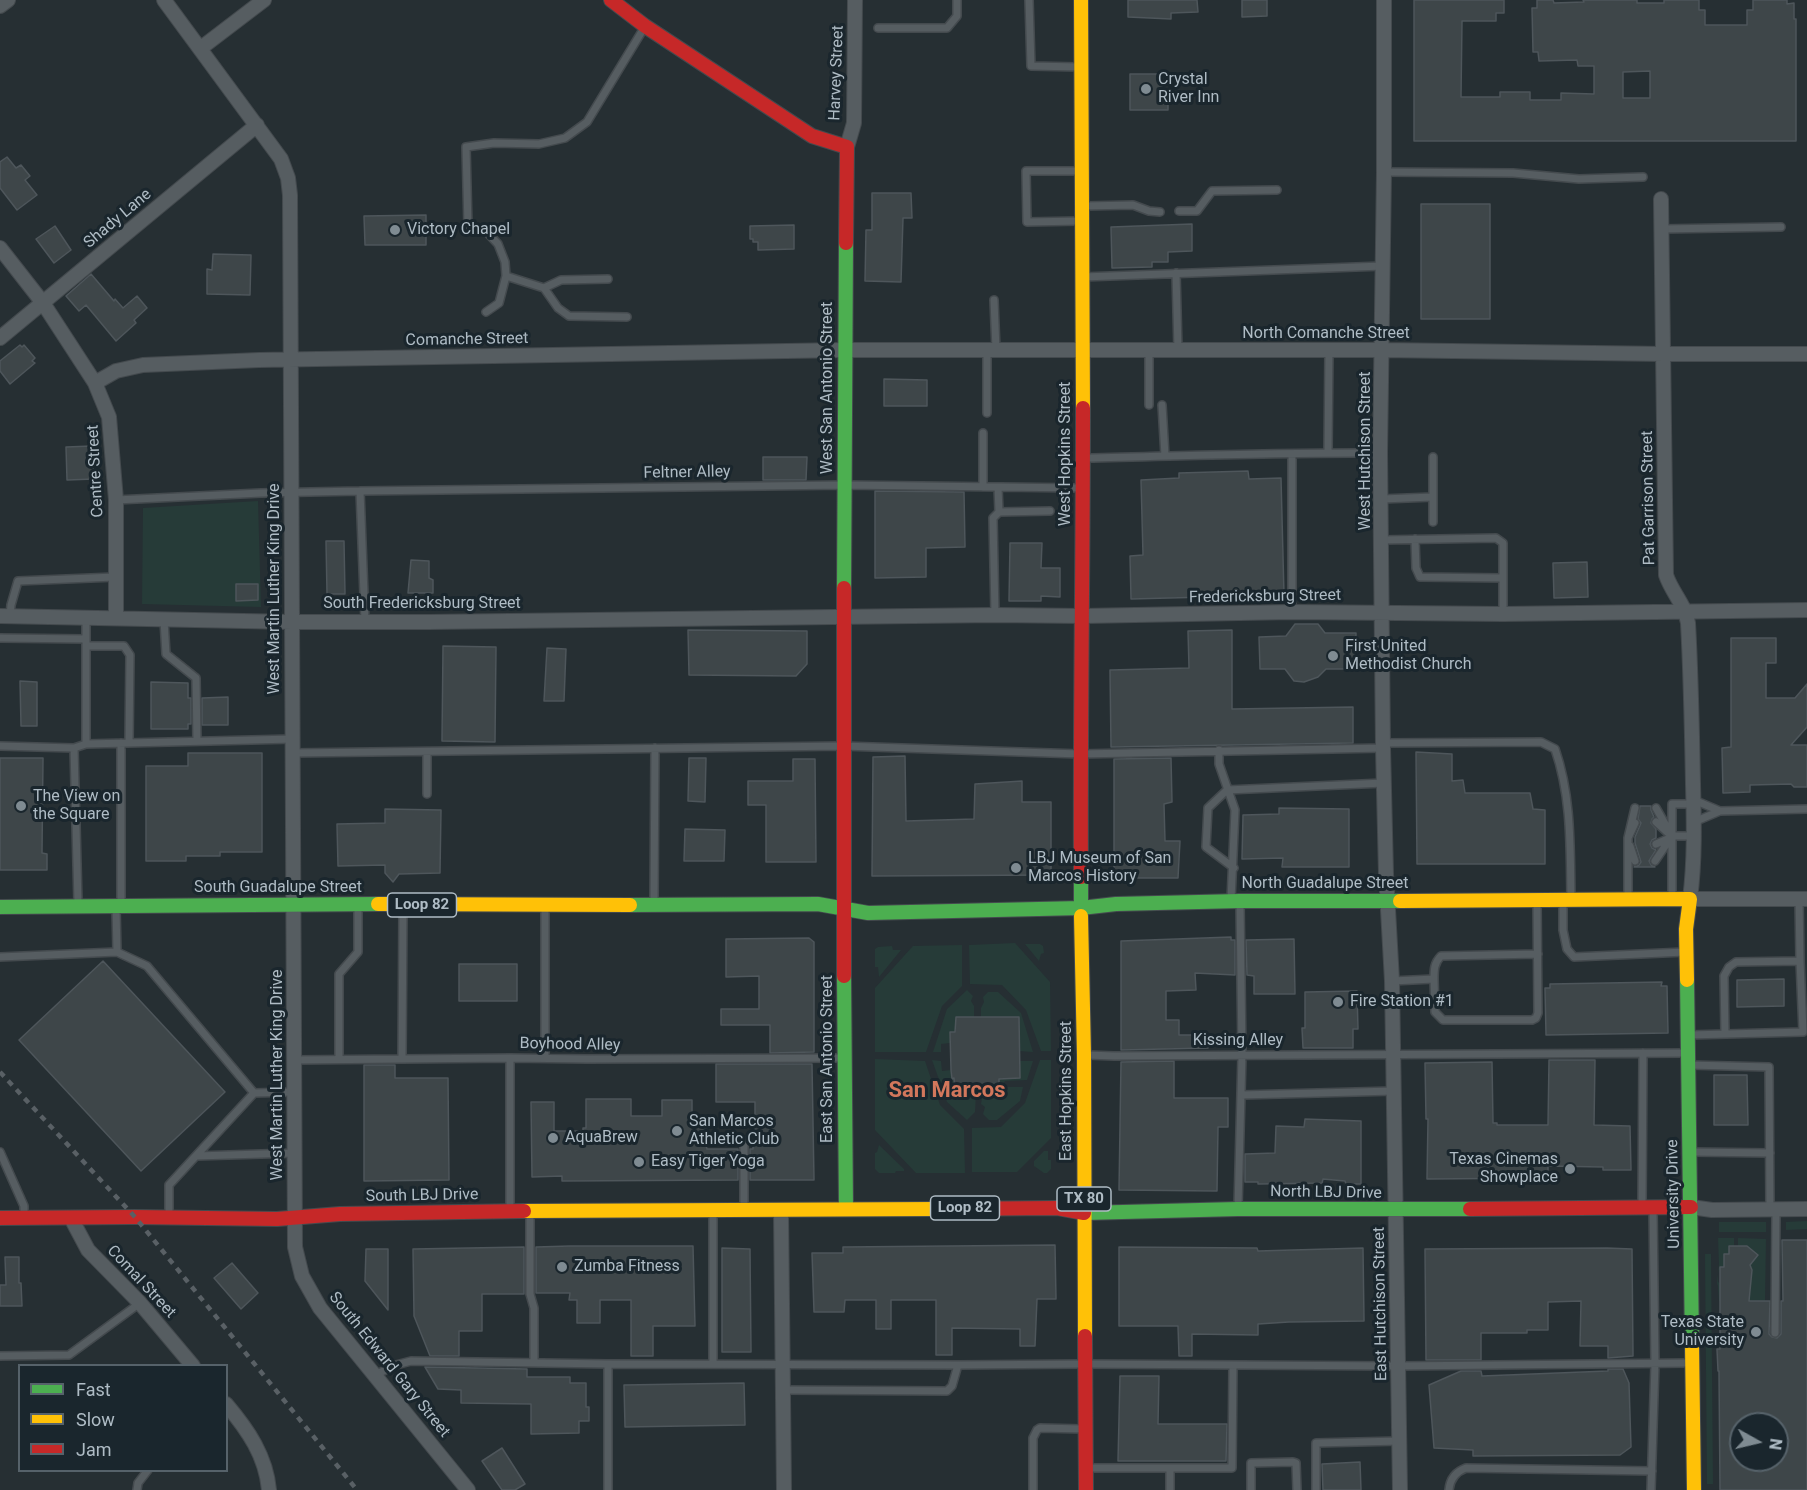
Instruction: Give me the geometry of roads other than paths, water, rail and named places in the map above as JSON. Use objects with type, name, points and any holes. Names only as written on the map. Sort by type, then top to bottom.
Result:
[{"type":"main road","points":[[611,0],[645,26],[812,136],[847,147]]},
{"type":"main road","name":"West Hopkins Street","points":[[1081,0],[1083,221],[1081,908]]},
{"type":"main road","name":"West San Antonio Street","points":[[843,909],[847,147]]},
{"type":"main road","name":"North Guadalupe Street","points":[[843,909],[868,913],[1081,908],[1116,904],[1236,901],[1690,899]]},
{"type":"main road","name":"University Drive","points":[[1690,899],[1686,930],[1694,1490]]},
{"type":"main road","name":"South Guadalupe Street","points":[[0,907],[294,904],[818,904],[843,909]]},
{"type":"main road","name":"East Hopkins Street","points":[[1081,908],[1086,1490]]},
{"type":"main road","name":"East San Antonio Street","points":[[843,909],[846,1208]]},
{"type":"main road","name":"North LBJ Drive","points":[[846,1208],[1057,1208],[1084,1213],[1238,1209],[1691,1207]]},
{"type":"main road","name":"South LBJ Drive","points":[[0,1218],[277,1220],[340,1214],[846,1208]]},
{"type":"street","points":[[0,6],[8,0]]},
{"type":"street","name":"West Martin Luther King Drive","points":[[164,0],[281,159],[288,178],[290,195],[294,1218]]},
{"type":"street","points":[[201,48],[264,0]]},
{"type":"street","name":"Harvey Street","points":[[847,147],[854,123],[855,0]]},
{"type":"street","name":"West Hutchison Street","points":[[1384,0],[1380,453],[1384,783],[1388,901]]},
{"type":"street","name":"Shady Lane","points":[[0,339],[256,125]]},
{"type":"street","name":"Pat Garrison Street","points":[[1660,199],[1666,575],[1670,587],[1686,610]]},
{"type":"street","name":"Centre Street","points":[[0,248],[43,303],[95,383],[109,417],[116,500],[116,617]]},
{"type":"street","name":"Comanche Street","points":[[95,383],[116,371],[143,365],[291,360],[845,350]]},
{"type":"street","name":"North Comanche Street","points":[[845,350],[1382,350],[1807,354]]},
{"type":"street","points":[[1686,610],[1692,710],[1694,802],[1694,869],[1690,899]]},
{"type":"street","name":"Fredericksburg Street","points":[[843,617],[1807,610]]},
{"type":"street","name":"South Fredericksburg Street","points":[[5,616],[292,622],[843,617]]},
{"type":"street","name":"North Guadalupe Street","points":[[1690,899],[1803,899]]},
{"type":"street","name":"East Hutchison Street","points":[[1388,901],[1392,981],[1400,1490]]},
{"type":"street","name":"North LBJ Drive","points":[[1691,1207],[1712,1210],[1807,1209]]},
{"type":"street","points":[[781,1210],[784,1490]]},
{"type":"street","name":"Comal Street","points":[[71,1218],[88,1250],[140,1303],[192,1364]]},
{"type":"street","name":"South Edward Gary Street","points":[[294,1218],[295,1247],[302,1276],[321,1308],[468,1490]]},
{"type":"street","points":[[228,1408],[256,1445],[264,1463],[269,1490]]},
{"type":"lane","points":[[878,28],[947,28],[957,16],[957,0]]},
{"type":"lane","points":[[1029,0],[1031,66],[1082,68]]},
{"type":"lane","points":[[486,312],[500,303],[506,276],[505,262],[498,244],[484,230],[468,227],[466,147],[494,143],[539,144],[565,138],[587,122],[645,26]]},
{"type":"lane","points":[[1082,171],[1026,171],[1027,222],[1083,221]]},
{"type":"lane","points":[[1384,172],[1513,173],[1579,179],[1643,177]]},
{"type":"lane","points":[[1179,211],[1197,211],[1212,191],[1277,190]]},
{"type":"lane","points":[[1082,206],[1132,205],[1160,212]]},
{"type":"lane","points":[[1662,229],[1780,227]]},
{"type":"lane","points":[[1083,277],[1383,266]]},
{"type":"lane","points":[[1176,273],[1178,350]]},
{"type":"lane","points":[[506,276],[544,288],[558,308],[569,316],[627,317]]},
{"type":"lane","points":[[544,288],[561,280],[608,279]]},
{"type":"lane","points":[[987,413],[994,300]]},
{"type":"lane","points":[[1149,350],[1149,405]]},
{"type":"lane","points":[[1328,452],[1329,350]]},
{"type":"lane","points":[[1162,405],[1165,456]]},
{"type":"lane","points":[[983,434],[983,487]]},
{"type":"lane","points":[[1083,458],[1328,452],[1380,453]]},
{"type":"lane","points":[[1292,454],[1292,612]]},
{"type":"lane","points":[[1433,457],[1433,522]]},
{"type":"lane","name":"Feltner Alley","points":[[116,500],[360,491],[844,485],[1083,488]]},
{"type":"lane","points":[[998,487],[999,512]]},
{"type":"lane","points":[[360,491],[365,621]]},
{"type":"lane","points":[[1382,499],[1433,497]]},
{"type":"lane","points":[[995,615],[993,518],[999,512],[1050,511]]},
{"type":"lane","points":[[1382,540],[1496,538],[1503,543],[1503,614]]},
{"type":"lane","points":[[1414,539],[1416,568],[1420,577],[1503,578]]},
{"type":"lane","points":[[5,616],[18,580],[115,577]]},
{"type":"lane","points":[[86,617],[87,744]]},
{"type":"lane","points":[[164,620],[165,654],[196,678],[197,741]]},
{"type":"lane","points":[[0,638],[124,646],[130,655],[117,951]]},
{"type":"lane","points":[[0,746],[74,748],[87,744],[292,739]]},
{"type":"lane","points":[[293,753],[843,746],[1080,754],[1541,742],[1555,750],[1561,765],[1567,795],[1570,828],[1567,900],[1563,930],[1567,949],[1574,957],[1687,952]]},
{"type":"lane","points":[[74,748],[78,906]]},
{"type":"lane","points":[[654,905],[655,748]]},
{"type":"lane","points":[[1219,750],[1219,764],[1235,810],[1234,868],[1242,1054],[1238,1209]]},
{"type":"lane","points":[[427,752],[427,794]]},
{"type":"lane","points":[[1234,868],[1206,847],[1208,808],[1227,790],[1384,783]]},
{"type":"lane","points":[[1672,898],[1672,804],[1694,802],[1720,811],[1807,809]]},
{"type":"lane","points":[[1628,899],[1628,838],[1635,808]]},
{"type":"lane","points":[[1656,808],[1672,836]]},
{"type":"lane","points":[[1656,844],[1694,829],[1720,811]]},
{"type":"lane","points":[[1656,822],[1672,836]]},
{"type":"lane","points":[[1635,823],[1628,838],[1635,861]]},
{"type":"lane","points":[[1655,861],[1672,836]]},
{"type":"lane","points":[[1628,838],[1635,844]]},
{"type":"lane","points":[[1689,1035],[1803,1032],[1800,961],[1803,899]]},
{"type":"lane","points":[[1538,901],[1538,954],[1538,1013],[1536,1018],[1532,1020],[1443,1020],[1435,1012],[1435,966],[1441,956],[1538,954]]},
{"type":"lane","points":[[545,904],[545,1058]]},
{"type":"lane","points":[[339,1059],[339,974],[358,952],[358,905]]},
{"type":"lane","points":[[402,1059],[403,905]]},
{"type":"lane","points":[[0,957],[117,951],[147,966],[254,1093]]},
{"type":"lane","points":[[1725,1034],[1724,976],[1729,967],[1736,962],[1800,961]]},
{"type":"lane","points":[[1392,981],[1434,979]]},
{"type":"lane","points":[[1643,1053],[1655,1364],[1651,1490]]},
{"type":"lane","name":"Kissing Alley","points":[[1084,1055],[1643,1053],[1769,1067],[1770,1153]]},
{"type":"lane","points":[[510,1058],[510,1211]]},
{"type":"lane","name":"Boyhood Alley","points":[[295,1060],[844,1058]]},
{"type":"lane","points":[[1241,1095],[1394,1091]]},
{"type":"lane","points":[[169,1218],[169,1185],[254,1093],[294,1092]]},
{"type":"lane","points":[[711,1141],[744,1141],[744,1210]]},
{"type":"lane","points":[[0,1152],[24,1206],[24,1219]]},
{"type":"lane","points":[[1690,1152],[1770,1153],[1775,1333]]},
{"type":"lane","points":[[196,1156],[294,1153]]},
{"type":"lane","points":[[713,1210],[713,1365]]},
{"type":"lane","points":[[530,1211],[530,1294],[534,1308],[534,1362]]},
{"type":"lane","points":[[0,1356],[69,1355],[140,1303]]},
{"type":"lane","points":[[375,1375],[411,1361],[713,1365],[1693,1364]]},
{"type":"lane","points":[[608,1364],[608,1490]]},
{"type":"lane","points":[[783,1390],[947,1391],[952,1386],[958,1365]]},
{"type":"lane","points":[[1086,1468],[1232,1468],[1233,1365]]},
{"type":"lane","points":[[1033,1490],[1033,1438],[1037,1430],[1040,1428],[1086,1430]]},
{"type":"lane","points":[[1316,1490],[1316,1443],[1400,1441]]},
{"type":"lane","points":[[1251,1490],[1251,1463],[1293,1462],[1296,1463],[1297,1490]]},
{"type":"lane","points":[[1170,1468],[1170,1490]]},
{"type":"lane","points":[[1449,1490],[1450,1482],[1458,1471],[1466,1468],[1652,1471]]},
{"type":"lane","points":[[136,1490],[146,1472]]},
{"type":"railway","points":[[0,1072],[135,1217],[357,1490]]},
{"type":"place","name":"Crystal River Inn","points":[[1146,89]]},
{"type":"place","name":"Victory Chapel","points":[[395,230]]},
{"type":"place","name":"First United Methodist Church","points":[[1333,656]]},
{"type":"place","name":"The View on the Square","points":[[21,806]]},
{"type":"place","name":"LBJ Museum of San Marcos History","points":[[1016,868]]},
{"type":"place","name":"Fire Station #1","points":[[1338,1002]]},
{"type":"place","name":"San Marcos Athletic Club","points":[[677,1131]]},
{"type":"place","name":"AquaBrew","points":[[553,1138]]},
{"type":"place","name":"Easy Tiger Yoga","points":[[639,1162]]},
{"type":"place","name":"Texas Cinemas Showplace","points":[[1570,1169]]},
{"type":"place","name":"Zumba Fitness","points":[[562,1267]]},
{"type":"place","name":"Texas State University","points":[[1756,1332]]},
{"type":"district","name":"San Marcos","points":[[947,1091]]}]
